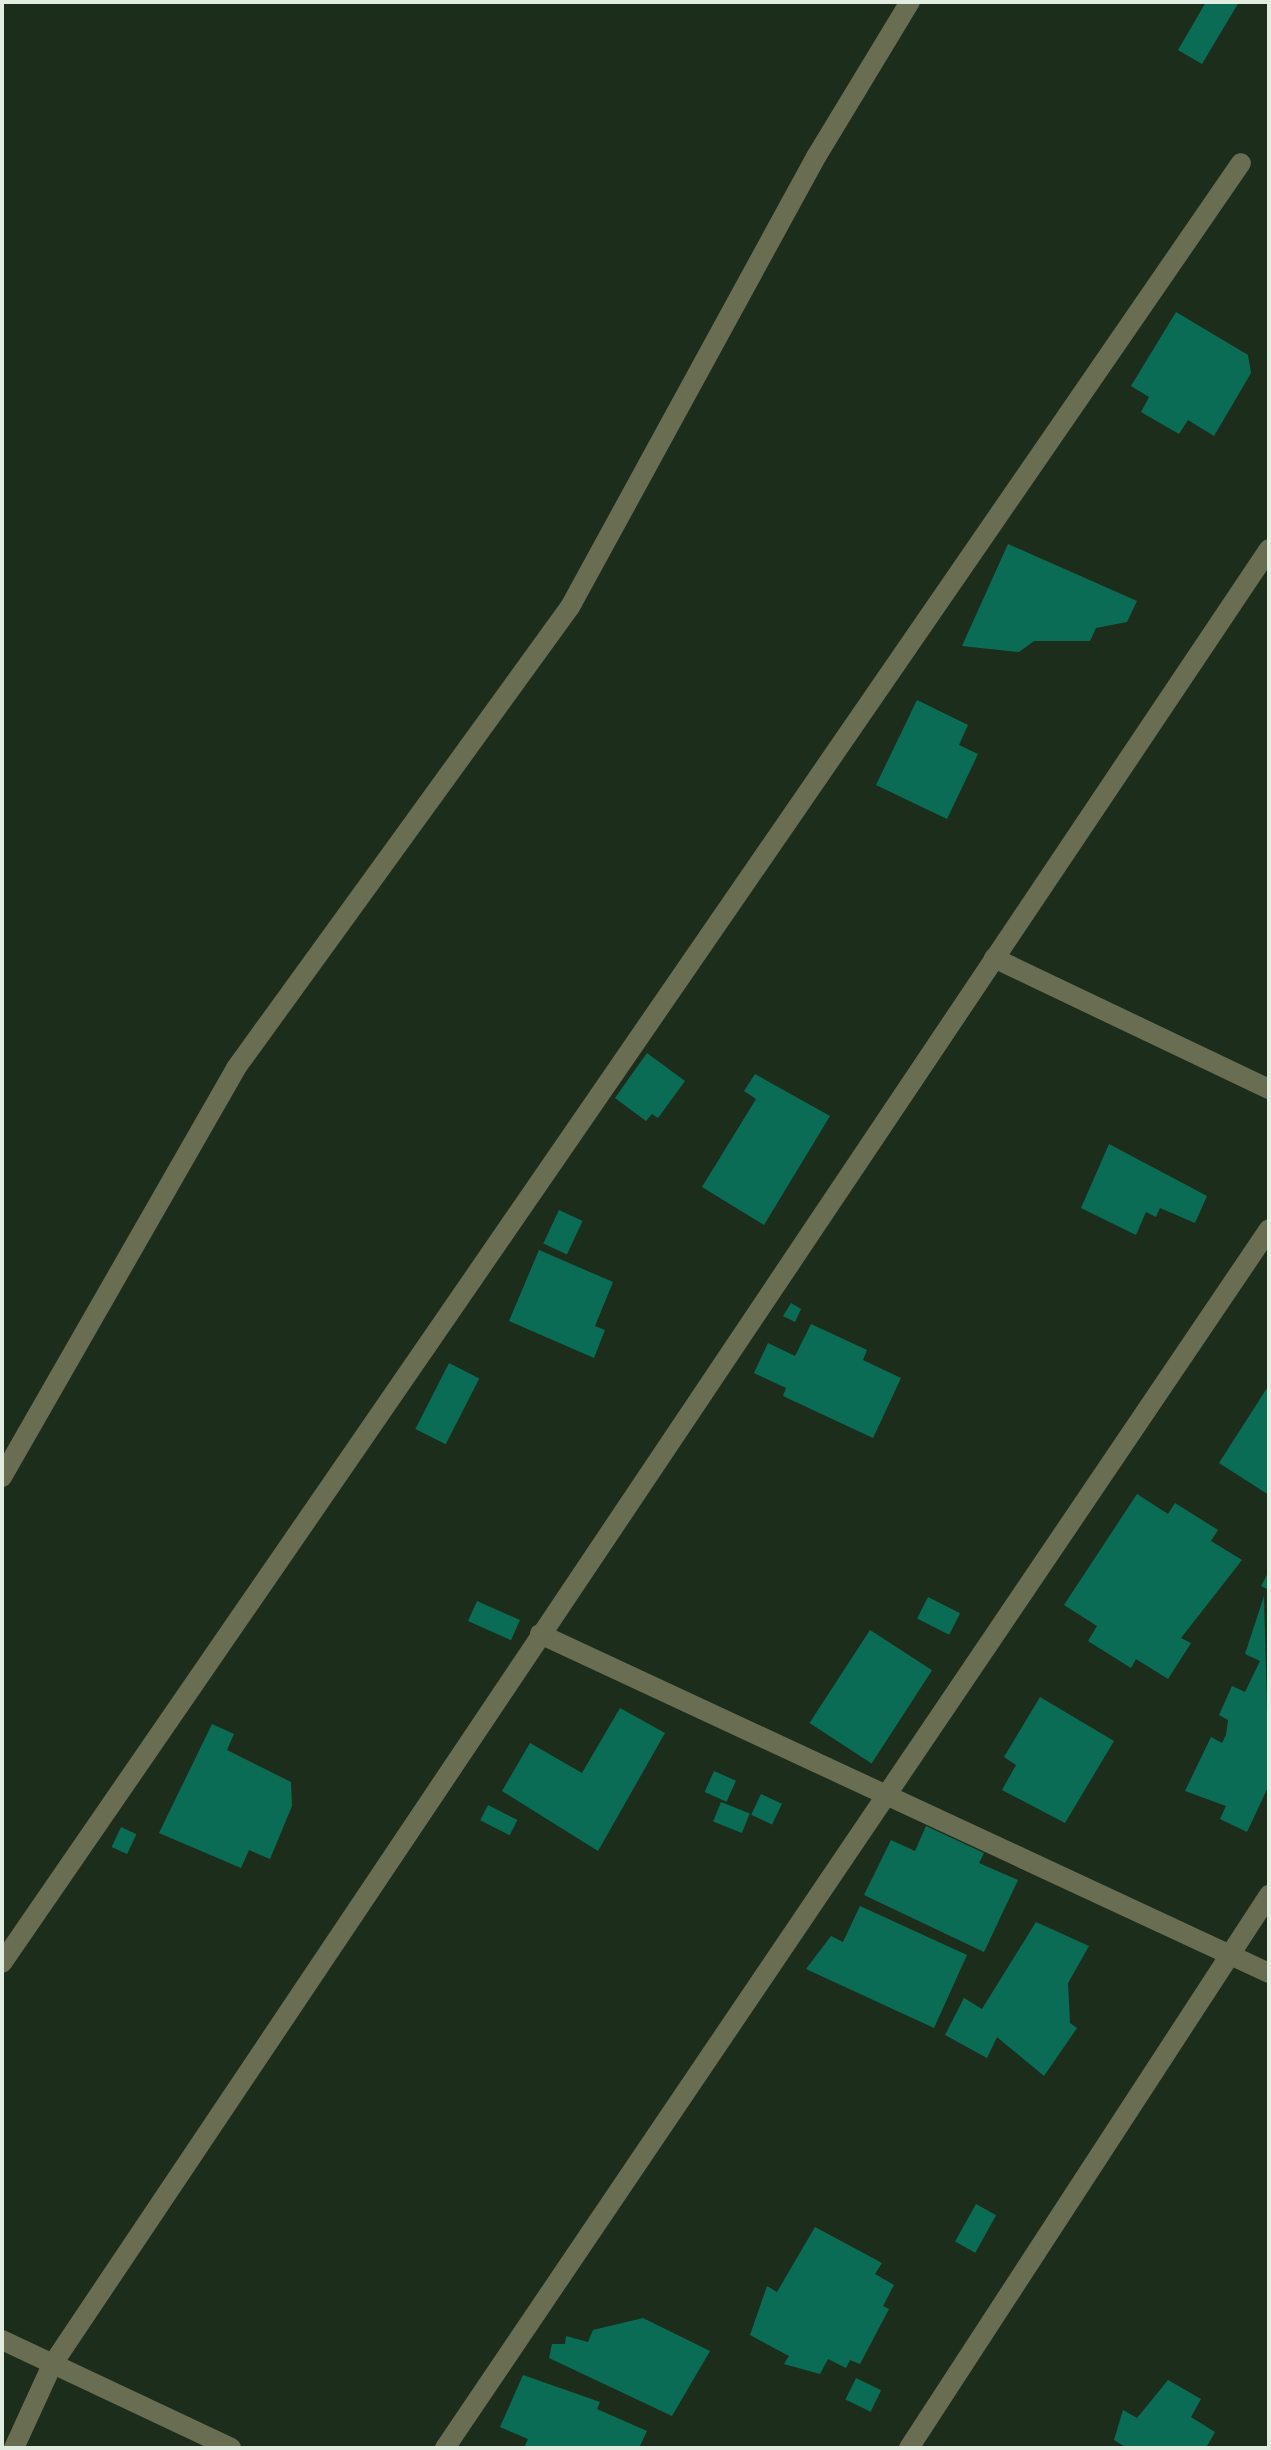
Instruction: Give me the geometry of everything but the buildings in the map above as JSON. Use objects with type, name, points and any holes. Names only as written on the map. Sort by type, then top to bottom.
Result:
[{"type":"street","points":[[2,1477],[236,1068],[570,607],[816,157],[910,2]]},
{"type":"street","points":[[2,1963],[1241,163]]},
{"type":"street","points":[[14,2448],[52,2365],[1269,549]]},
{"type":"street","points":[[994,958],[1269,1089]]},
{"type":"street","points":[[445,2448],[888,1802],[1269,1229]]},
{"type":"street","points":[[540,1634],[888,1802],[1269,1973]]},
{"type":"street","points":[[909,2448],[1269,1895]]},
{"type":"street","points":[[2,2340],[231,2448]]}]
